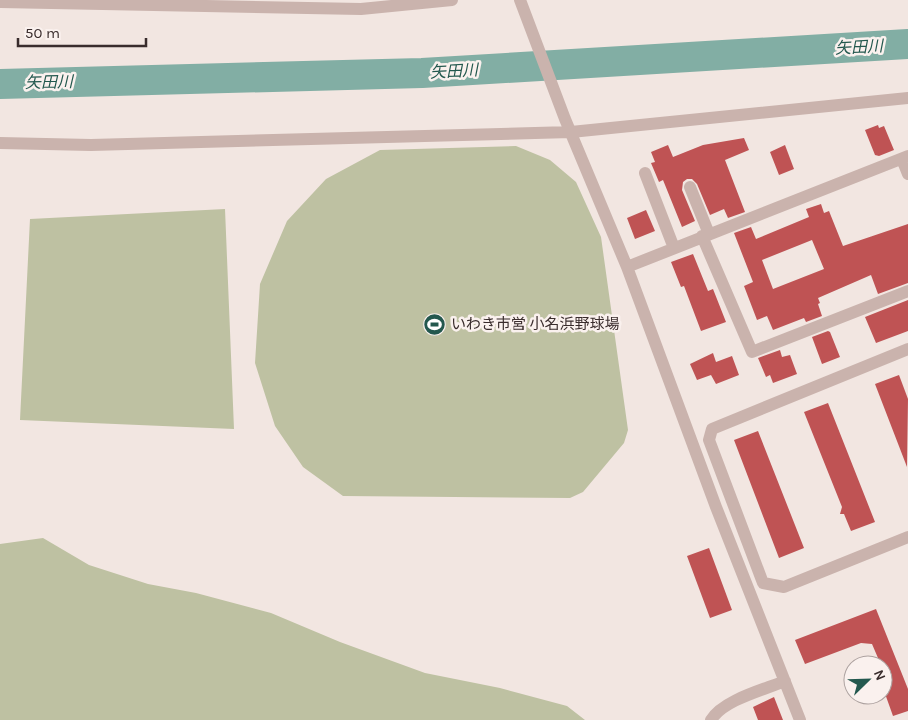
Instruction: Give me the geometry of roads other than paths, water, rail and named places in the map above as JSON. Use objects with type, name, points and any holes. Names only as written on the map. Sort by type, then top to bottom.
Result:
[{"type":"street","points":[[0,2],[361,9],[452,0]]},
{"type":"street","points":[[522,4],[565,120],[627,267],[716,507],[800,720]]},
{"type":"street","points":[[0,143],[91,145],[571,132],[908,98]]},
{"type":"street","points":[[627,267],[905,157],[908,174]]},
{"type":"street","points":[[645,173],[674,248]]},
{"type":"street","points":[[690,187],[706,235],[752,352],[908,291]]},
{"type":"street","points":[[908,349],[712,429],[710,440],[763,583],[784,587],[908,537]]},
{"type":"street","points":[[711,720],[717,711],[726,705],[784,681]]},
{"type":"waterway","name":"矢田川","points":[[0,84],[422,73],[908,44]]},
{"type":"place","name":"いわき市営 小名浜野球場","points":[[435,324]]}]
